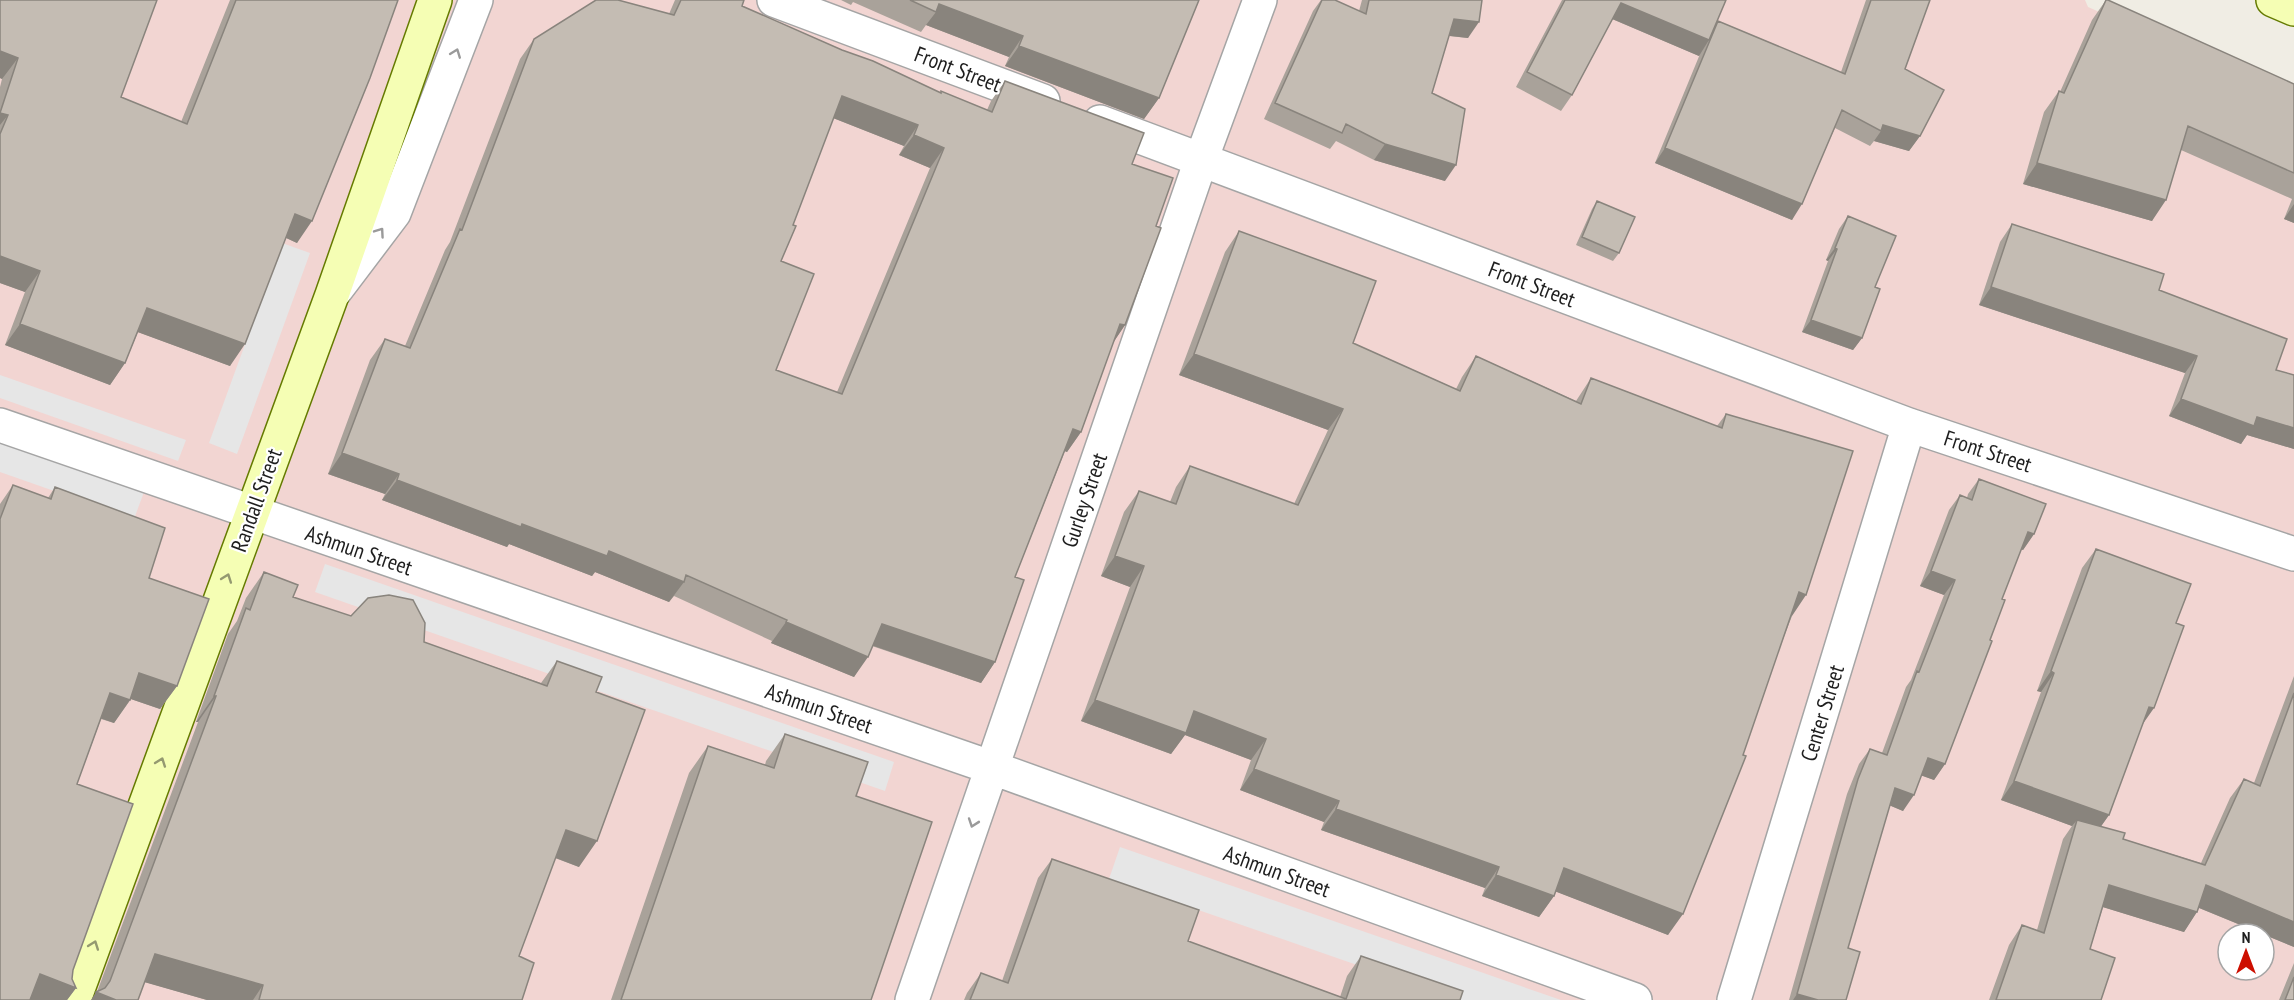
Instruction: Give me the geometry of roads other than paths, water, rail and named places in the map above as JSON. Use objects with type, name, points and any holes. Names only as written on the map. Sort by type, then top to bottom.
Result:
[{"type":"street","name":"Randall Street","points":[[74,1000],[332,295],[435,0]]},
{"type":"street","points":[[332,295],[394,213],[476,0]]},
{"type":"street","name":"Front Street","points":[[774,0],[1909,425],[2294,554]]},
{"type":"street","name":"Gurley Street","points":[[912,1000],[1200,160],[1260,0]]},
{"type":"street","points":[[2273,0],[2294,9]]},
{"type":"street","name":"Ashmun Street","points":[[0,425],[993,768],[1635,1000]]},
{"type":"street","name":"Center Street","points":[[1734,1000],[1909,425]]}]
